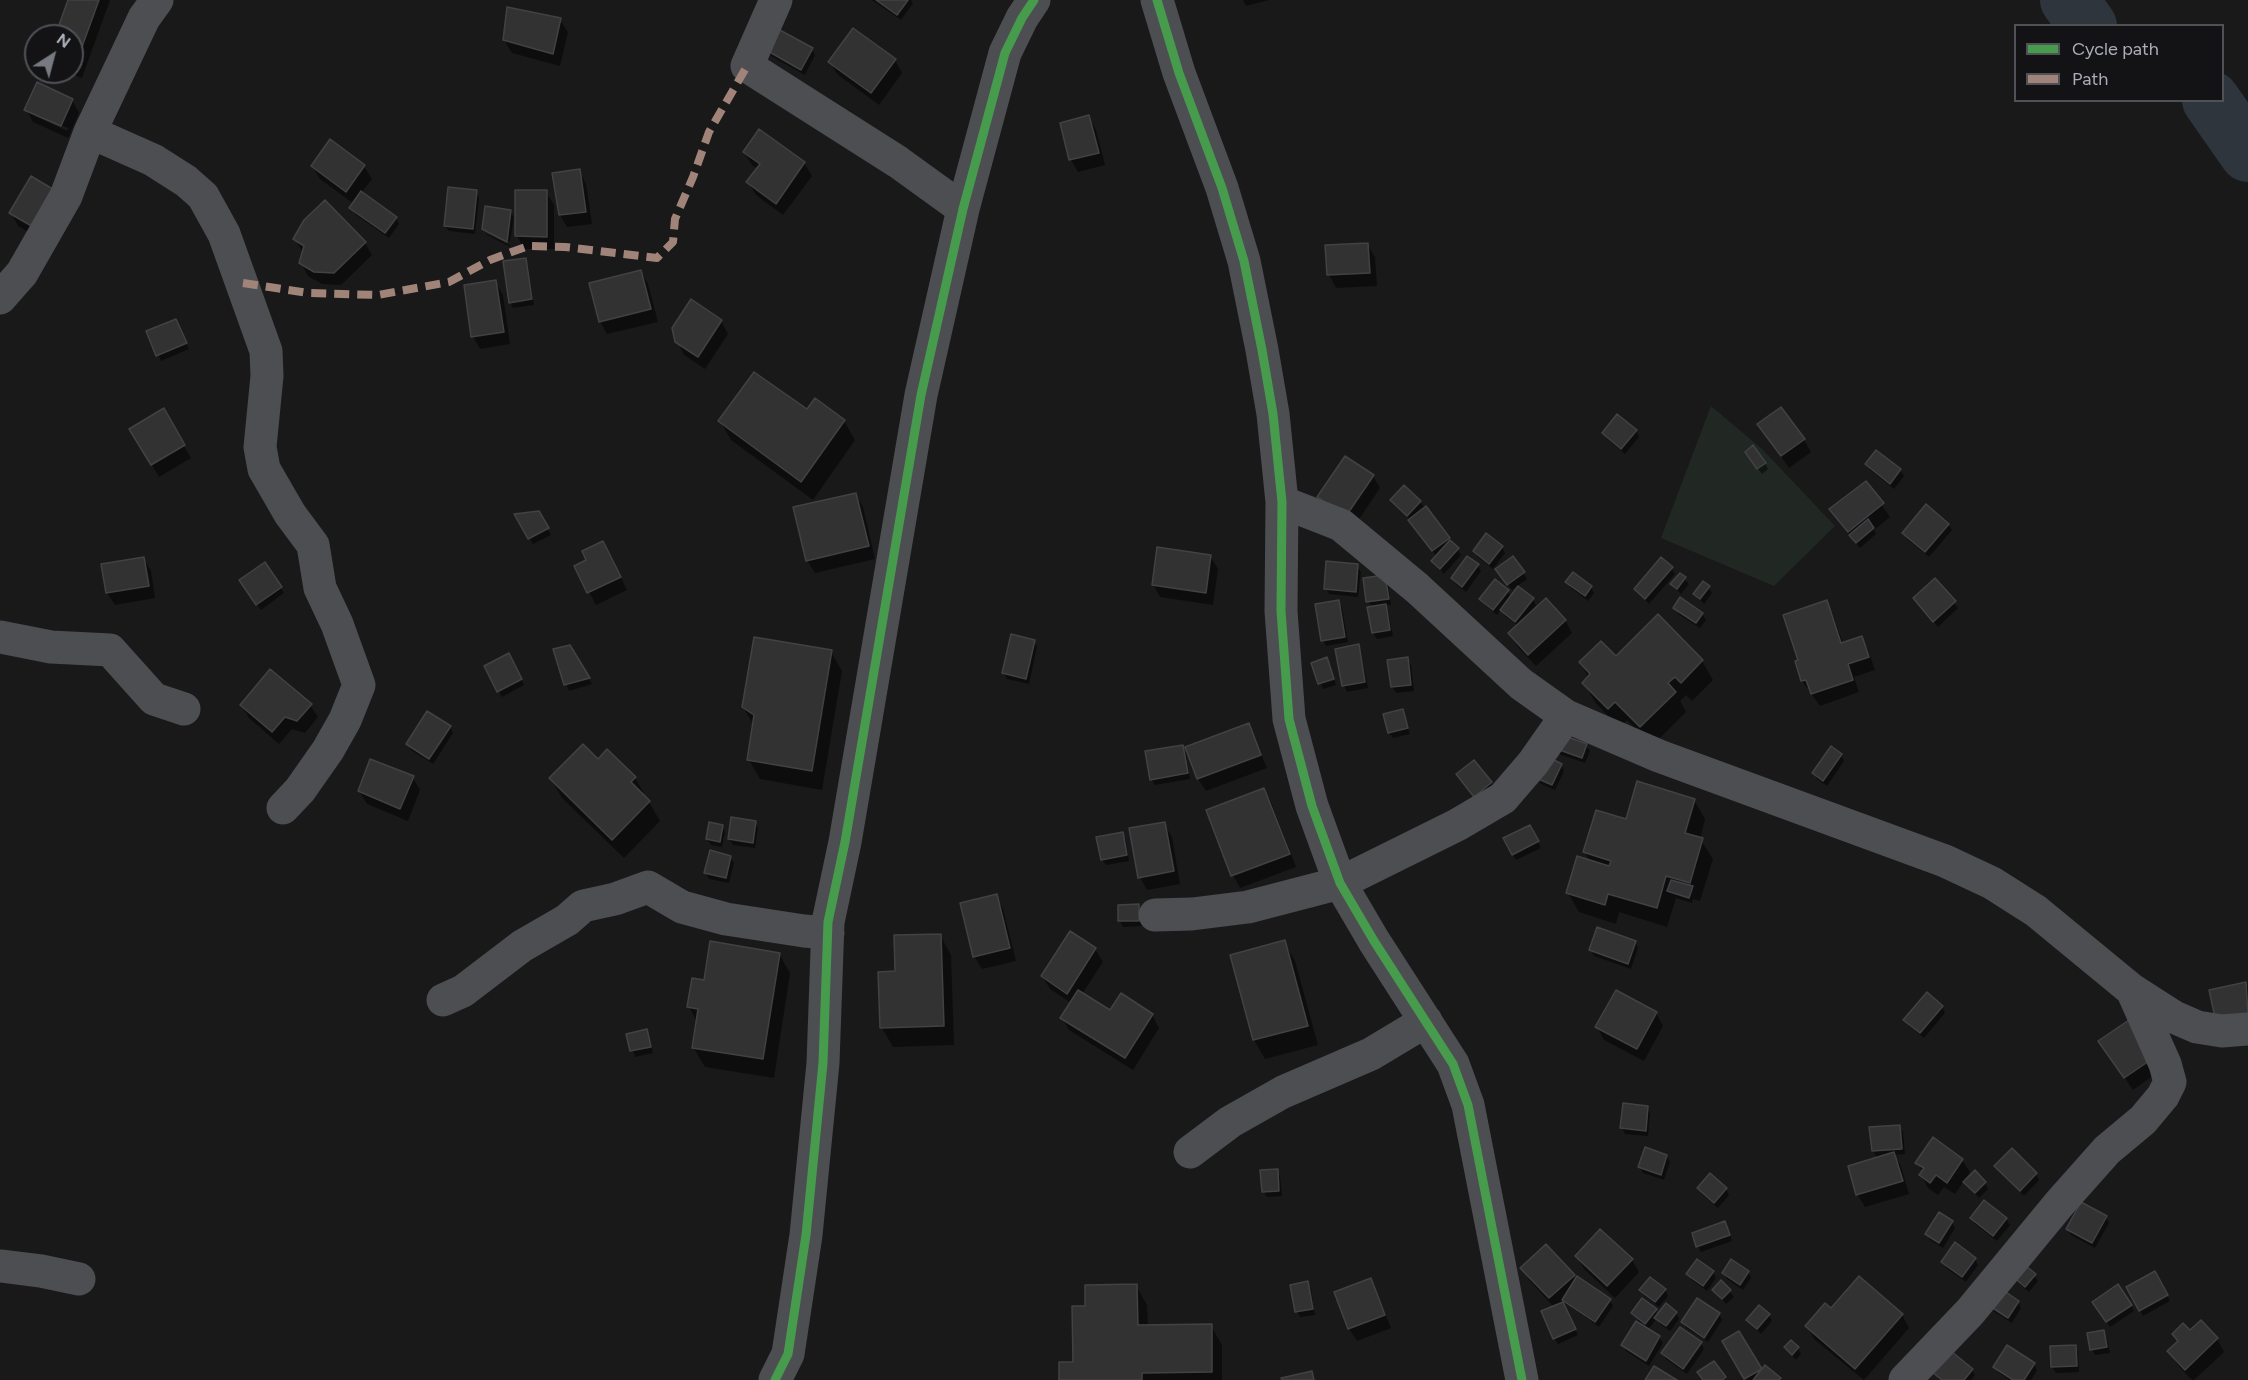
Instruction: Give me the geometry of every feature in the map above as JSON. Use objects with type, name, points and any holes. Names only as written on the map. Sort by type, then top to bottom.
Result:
[{"type":"street","points":[[0,298],[22,273],[66,196],[90,132],[144,18],[157,0]]},
{"type":"street","points":[[776,0],[747,66],[898,162],[963,209]]},
{"type":"street","points":[[775,1380],[788,1353],[806,1234],[823,1063],[828,933],[921,395],[963,209],[1005,53],[1022,18],[1034,0]]},
{"type":"street","points":[[1157,0],[1179,72],[1222,188],[1244,261],[1273,414],[1282,502],[1281,611],[1289,719],[1312,806],[1340,883],[1374,941],[1453,1064],[1468,1105],[1522,1380]]},
{"type":"street","points":[[90,132],[153,160],[186,181],[203,196],[224,234],[266,351],[267,376],[260,447],[264,469],[290,514],[313,545],[320,588],[337,624],[359,685],[345,720],[328,750],[300,790],[283,808]]},
{"type":"street","points":[[1282,502],[1341,525],[1417,588],[1521,684],[1566,716],[1659,756],[1945,861],[1992,883],[2036,911],[2132,990],[2174,1017],[2197,1027],[2222,1031],[2248,1029]]},
{"type":"street","points":[[0,637],[51,647],[110,650],[154,699],[184,709]]},
{"type":"street","points":[[1155,915],[1192,914],[1248,907],[1340,883],[1457,825],[1503,798],[1533,764],[1566,716]]},
{"type":"street","points":[[443,1000],[463,991],[522,946],[567,920],[583,906],[615,899],[648,886],[682,907],[726,919],[804,932],[828,933]]},
{"type":"street","points":[[1905,1380],[1970,1312],[2053,1211],[2107,1150],[2143,1120],[2163,1096],[2170,1082],[2165,1064],[2132,990]]},
{"type":"street","points":[[1190,1152],[1230,1122],[1283,1092],[1371,1054],[1426,1022]]},
{"type":"street","points":[[0,1266],[79,1279]]},
{"type":"shaded area","points":[[1711,406],[1762,449],[1835,526],[1774,586],[1661,538]]},
{"type":"building","points":[[68,0],[99,0],[84,41],[84,24],[59,24]]},
{"type":"building","points":[[876,0],[908,0],[897,15]]},
{"type":"building","points":[[507,7],[561,18],[553,54],[503,40]]},
{"type":"building","points":[[853,28],[896,59],[871,93],[828,62]]},
{"type":"building","points":[[778,29],[813,48],[801,70],[766,50]]},
{"type":"building","points":[[36,84],[41,84],[73,99],[61,126],[24,110]]},
{"type":"building","points":[[1089,115],[1099,153],[1069,160],[1060,123]]},
{"type":"building","points":[[759,129],[805,162],[776,204],[746,182],[760,164],[743,152]]},
{"type":"building","points":[[330,139],[365,165],[346,192],[311,166]]},
{"type":"building","points":[[580,169],[586,212],[559,215],[552,173]]},
{"type":"building","points":[[31,176],[56,191],[35,228],[9,213]]},
{"type":"building","points":[[448,187],[477,190],[473,229],[444,226]]},
{"type":"building","points":[[515,190],[547,190],[547,237],[515,236]]},
{"type":"building","points":[[361,191],[397,217],[385,233],[349,208]]},
{"type":"building","points":[[325,200],[366,242],[334,273],[314,272],[299,263],[304,246],[293,239],[304,220]]},
{"type":"building","points":[[485,206],[511,210],[507,242],[482,229]]},
{"type":"building","points":[[1368,243],[1370,273],[1327,275],[1325,245]]},
{"type":"building","points":[[526,258],[532,299],[509,303],[503,261]]},
{"type":"building","points":[[641,270],[651,309],[599,322],[589,283]]},
{"type":"building","points":[[496,280],[504,332],[471,337],[464,285]]},
{"type":"building","points":[[691,299],[722,320],[698,357],[675,342],[672,328]]},
{"type":"building","points":[[176,319],[187,343],[156,356],[146,331]]},
{"type":"building","points":[[754,372],[807,409],[815,398],[845,420],[801,482],[718,421]]},
{"type":"building","points":[[1781,407],[1805,439],[1781,456],[1757,424]]},
{"type":"building","points":[[164,408],[185,445],[151,465],[129,429]]},
{"type":"building","points":[[1617,414],[1637,430],[1621,449],[1602,433]]},
{"type":"building","points":[[1753,445],[1766,463],[1757,469],[1745,452]]},
{"type":"building","points":[[1876,450],[1901,469],[1890,484],[1865,464]]},
{"type":"building","points":[[1345,456],[1374,475],[1346,516],[1317,497]]},
{"type":"building","points":[[1866,481],[1884,503],[1848,532],[1829,509]]},
{"type":"building","points":[[1404,485],[1421,501],[1407,516],[1390,500]]},
{"type":"building","points":[[856,493],[869,546],[806,561],[793,507]]},
{"type":"building","points":[[1926,504],[1949,524],[1925,552],[1902,533]]},
{"type":"building","points":[[1426,506],[1450,538],[1432,551],[1408,520]]},
{"type":"building","points":[[539,511],[549,528],[528,539],[514,514]]},
{"type":"building","points":[[1868,519],[1874,528],[1856,543],[1849,535]]},
{"type":"building","points":[[1486,533],[1503,546],[1489,564],[1473,551]]},
{"type":"building","points":[[1450,540],[1459,548],[1440,569],[1431,561]]},
{"type":"building","points":[[603,541],[621,577],[587,593],[574,566],[586,560],[582,551]]},
{"type":"building","points":[[1157,547],[1211,555],[1206,593],[1152,585]]},
{"type":"building","points":[[1467,556],[1479,564],[1462,587],[1451,578]]},
{"type":"building","points":[[1513,556],[1525,572],[1507,585],[1495,569]]},
{"type":"building","points":[[144,557],[149,586],[106,593],[101,564]]},
{"type":"building","points":[[1661,557],[1673,567],[1645,599],[1634,589]]},
{"type":"building","points":[[1326,561],[1358,564],[1356,592],[1324,589]]},
{"type":"building","points":[[265,562],[282,587],[256,605],[239,580]]},
{"type":"building","points":[[1573,572],[1592,586],[1585,596],[1565,582]]},
{"type":"building","points":[[1680,573],[1686,577],[1677,589],[1670,584]]},
{"type":"building","points":[[1385,575],[1389,599],[1366,602],[1363,578]]},
{"type":"building","points":[[1935,578],[1956,601],[1933,622],[1913,598]]},
{"type":"building","points":[[1495,579],[1509,590],[1493,610],[1479,599]]},
{"type":"building","points":[[1703,581],[1710,586],[1700,599],[1693,594]]},
{"type":"building","points":[[1518,586],[1534,598],[1515,622],[1500,610]]},
{"type":"building","points":[[1680,597],[1703,613],[1696,623],[1673,608]]},
{"type":"building","points":[[1546,598],[1566,620],[1528,655],[1508,633]]},
{"type":"building","points":[[1339,600],[1345,637],[1321,641],[1315,604]]},
{"type":"building","points":[[1827,600],[1841,643],[1862,636],[1869,657],[1848,664],[1853,680],[1811,694],[1806,680],[1801,681],[1795,661],[1798,660],[1783,615]]},
{"type":"building","points":[[1386,604],[1390,630],[1372,633],[1367,607]]},
{"type":"building","points":[[1658,614],[1703,660],[1681,683],[1675,677],[1668,683],[1676,692],[1640,727],[1615,702],[1608,709],[1582,683],[1590,674],[1579,662],[1601,641],[1616,656]]},
{"type":"building","points":[[1011,634],[1035,640],[1026,679],[1002,673]]},
{"type":"building","points":[[754,637],[832,650],[812,771],[747,760],[754,715],[742,707]]},
{"type":"building","points":[[1359,644],[1365,682],[1342,686],[1335,649]]},
{"type":"building","points":[[570,645],[590,678],[564,685],[553,649]]},
{"type":"building","points":[[509,653],[522,679],[497,692],[484,666]]},
{"type":"building","points":[[1327,657],[1334,679],[1318,684],[1311,663]]},
{"type":"building","points":[[1408,657],[1411,685],[1391,687],[1387,660]]},
{"type":"building","points":[[270,669],[312,704],[297,721],[285,717],[272,732],[240,705]]},
{"type":"building","points":[[1403,709],[1408,728],[1388,733],[1383,714]]},
{"type":"building","points":[[427,711],[451,726],[429,759],[406,744]]},
{"type":"building","points":[[1249,723],[1261,755],[1197,779],[1185,747]]},
{"type":"building","points":[[1560,734],[1587,744],[1582,758],[1554,748]]},
{"type":"building","points":[[583,744],[598,759],[607,749],[636,777],[631,782],[650,801],[612,840],[549,778]]},
{"type":"building","points":[[1183,745],[1188,773],[1150,780],[1145,751]]},
{"type":"building","points":[[1831,746],[1842,754],[1823,781],[1812,773]]},
{"type":"building","points":[[1546,756],[1562,764],[1552,785],[1536,778]]},
{"type":"building","points":[[370,759],[414,776],[400,809],[358,791]]},
{"type":"building","points":[[1474,760],[1492,782],[1474,797],[1456,774]]},
{"type":"building","points":[[1637,781],[1695,799],[1685,833],[1703,838],[1690,883],[1666,876],[1657,908],[1608,894],[1605,905],[1566,893],[1577,856],[1609,866],[1611,861],[1583,852],[1596,810],[1626,819]]},
{"type":"building","points":[[1264,788],[1290,854],[1231,876],[1206,810]]},
{"type":"building","points":[[731,817],[756,821],[753,843],[728,839]]},
{"type":"building","points":[[709,822],[723,825],[720,842],[706,839]]},
{"type":"building","points":[[1165,822],[1174,871],[1138,878],[1129,828]]},
{"type":"building","points":[[1530,825],[1539,841],[1512,855],[1503,838]]},
{"type":"building","points":[[1123,832],[1127,855],[1101,860],[1096,837]]},
{"type":"building","points":[[710,850],[731,856],[726,878],[704,873]]},
{"type":"building","points":[[1671,880],[1693,886],[1689,898],[1667,891]]},
{"type":"building","points":[[997,894],[1010,948],[973,957],[960,903]]},
{"type":"building","points":[[1139,904],[1139,921],[1118,921],[1118,905]]},
{"type":"building","points":[[1597,927],[1636,941],[1628,964],[1589,950]]},
{"type":"building","points":[[1070,931],[1096,948],[1067,994],[1041,976]]},
{"type":"building","points":[[941,934],[944,1026],[880,1028],[878,972],[895,971],[894,935]]},
{"type":"building","points":[[1285,940],[1308,1026],[1253,1040],[1230,955]]},
{"type":"building","points":[[710,941],[780,953],[763,1059],[692,1048],[698,1009],[687,1007],[692,978],[704,980]]},
{"type":"building","points":[[2246,982],[2248,1015],[2216,1022],[2209,990]]},
{"type":"building","points":[[1078,990],[1110,1010],[1121,993],[1153,1014],[1125,1058],[1060,1018]]},
{"type":"building","points":[[1616,990],[1657,1012],[1637,1049],[1595,1027]]},
{"type":"building","points":[[1927,992],[1943,1006],[1920,1033],[1903,1020]]},
{"type":"building","points":[[2129,1020],[2155,1057],[2124,1078],[2098,1041]]},
{"type":"building","points":[[647,1029],[651,1047],[630,1051],[626,1034]]},
{"type":"building","points":[[1623,1103],[1648,1106],[1646,1131],[1620,1128]]},
{"type":"building","points":[[1900,1125],[1902,1149],[1872,1151],[1869,1127]]},
{"type":"building","points":[[1933,1137],[1963,1159],[1947,1183],[1936,1175],[1930,1183],[1919,1175],[1924,1168],[1915,1163]]},
{"type":"building","points":[[1645,1147],[1667,1155],[1661,1175],[1638,1167]]},
{"type":"building","points":[[2012,1148],[2037,1173],[2020,1191],[1994,1166]]},
{"type":"building","points":[[1894,1152],[1903,1181],[1856,1195],[1848,1166]]},
{"type":"building","points":[[1278,1169],[1279,1191],[1262,1192],[1260,1170]]},
{"type":"building","points":[[1975,1170],[1986,1182],[1975,1193],[1963,1182]]},
{"type":"building","points":[[1710,1173],[1727,1188],[1714,1203],[1697,1188]]},
{"type":"building","points":[[1984,1200],[2007,1218],[1993,1236],[1970,1218]]},
{"type":"building","points":[[2081,1202],[2107,1216],[2092,1243],[2066,1229]]},
{"type":"building","points":[[1939,1212],[1953,1221],[1939,1243],[1925,1234]]},
{"type":"building","points":[[1725,1221],[1730,1235],[1696,1247],[1692,1233]]},
{"type":"building","points":[[1600,1229],[1633,1259],[1607,1286],[1575,1256]]},
{"type":"building","points":[[1955,1242],[1976,1258],[1962,1277],[1941,1262]]},
{"type":"building","points":[[1546,1244],[1575,1275],[1549,1298],[1520,1268]]},
{"type":"building","points":[[1697,1259],[1714,1271],[1703,1286],[1686,1274]]},
{"type":"building","points":[[1731,1259],[1749,1271],[1740,1285],[1722,1273]]},
{"type":"building","points":[[2022,1263],[2036,1274],[2025,1287],[2012,1276]]},
{"type":"building","points":[[2155,1271],[2168,1295],[2139,1311],[2126,1287]]},
{"type":"building","points":[[1577,1276],[1611,1299],[1595,1322],[1562,1300]]},
{"type":"building","points":[[1859,1276],[1903,1314],[1855,1369],[1805,1326],[1825,1303],[1831,1308]]},
{"type":"building","points":[[1650,1277],[1666,1289],[1655,1302],[1639,1290]]},
{"type":"building","points":[[1371,1278],[1385,1315],[1348,1329],[1334,1292]]},
{"type":"building","points":[[1721,1280],[1731,1290],[1722,1299],[1712,1290]]},
{"type":"building","points":[[1308,1281],[1313,1309],[1295,1312],[1290,1285]]},
{"type":"building","points":[[1137,1284],[1138,1325],[1212,1324],[1212,1372],[1142,1373],[1142,1380],[1059,1380],[1059,1362],[1073,1362],[1072,1306],[1085,1306],[1085,1285]]},
{"type":"building","points":[[2118,1284],[2132,1305],[2106,1322],[2092,1302]]},
{"type":"building","points":[[1997,1286],[2019,1301],[2008,1318],[1985,1303]]},
{"type":"building","points":[[1642,1298],[1657,1309],[1645,1324],[1631,1313]]},
{"type":"building","points":[[1697,1298],[1720,1313],[1704,1338],[1681,1322]]},
{"type":"building","points":[[1563,1302],[1576,1329],[1553,1339],[1541,1311]]},
{"type":"building","points":[[1666,1303],[1677,1312],[1666,1326],[1654,1318]]},
{"type":"building","points":[[1759,1305],[1770,1314],[1757,1329],[1746,1320]]},
{"type":"building","points":[[2201,1320],[2218,1338],[2185,1370],[2167,1351],[2178,1341],[2172,1334],[2183,1323],[2190,1330]]},
{"type":"building","points":[[1636,1321],[1660,1336],[1646,1361],[1621,1345]]},
{"type":"building","points":[[1680,1327],[1702,1342],[1683,1369],[1661,1353]]},
{"type":"building","points":[[2104,1330],[2107,1347],[2090,1350],[2087,1333]]},
{"type":"building","points":[[1739,1331],[1762,1369],[1744,1379],[1722,1341]]},
{"type":"building","points":[[1791,1340],[1799,1347],[1792,1355],[1784,1347]]},
{"type":"building","points":[[2007,1345],[2035,1363],[2024,1380],[2013,1380],[1993,1367]]},
{"type":"building","points":[[2076,1345],[2077,1366],[2051,1367],[2050,1346]]},
{"type":"building","points":[[1946,1347],[1973,1369],[1964,1380],[1942,1380],[1928,1369]]},
{"type":"building","points":[[1714,1361],[1726,1377],[1722,1380],[1703,1380],[1697,1372]]},
{"type":"building","points":[[1765,1365],[1781,1378],[1779,1380],[1753,1380]]},
{"type":"building","points":[[1654,1366],[1677,1380],[1645,1380]]},
{"type":"building","points":[[1312,1371],[1314,1380],[1282,1380],[1281,1378]]},
{"type":"waterway","points":[[2069,0],[2087,24]]},
{"type":"waterway","points":[[2212,102],[2248,153]]},
{"type":"marked path","points":[[243,283],[308,293],[378,295],[449,282],[490,260],[528,246],[565,247],[657,258],[673,242],[675,219],[709,132],[747,66]]},
{"type":"cycle path","points":[[775,1380],[788,1354],[806,1235],[823,1063],[828,922],[845,842],[921,395],[963,209],[1005,53],[1022,18],[1034,0]]},
{"type":"cycle path","points":[[1157,0],[1179,73],[1222,188],[1244,261],[1262,350],[1273,414],[1282,502],[1281,611],[1289,719],[1312,806],[1340,883],[1374,941],[1453,1064],[1468,1105],[1522,1380]]}]
